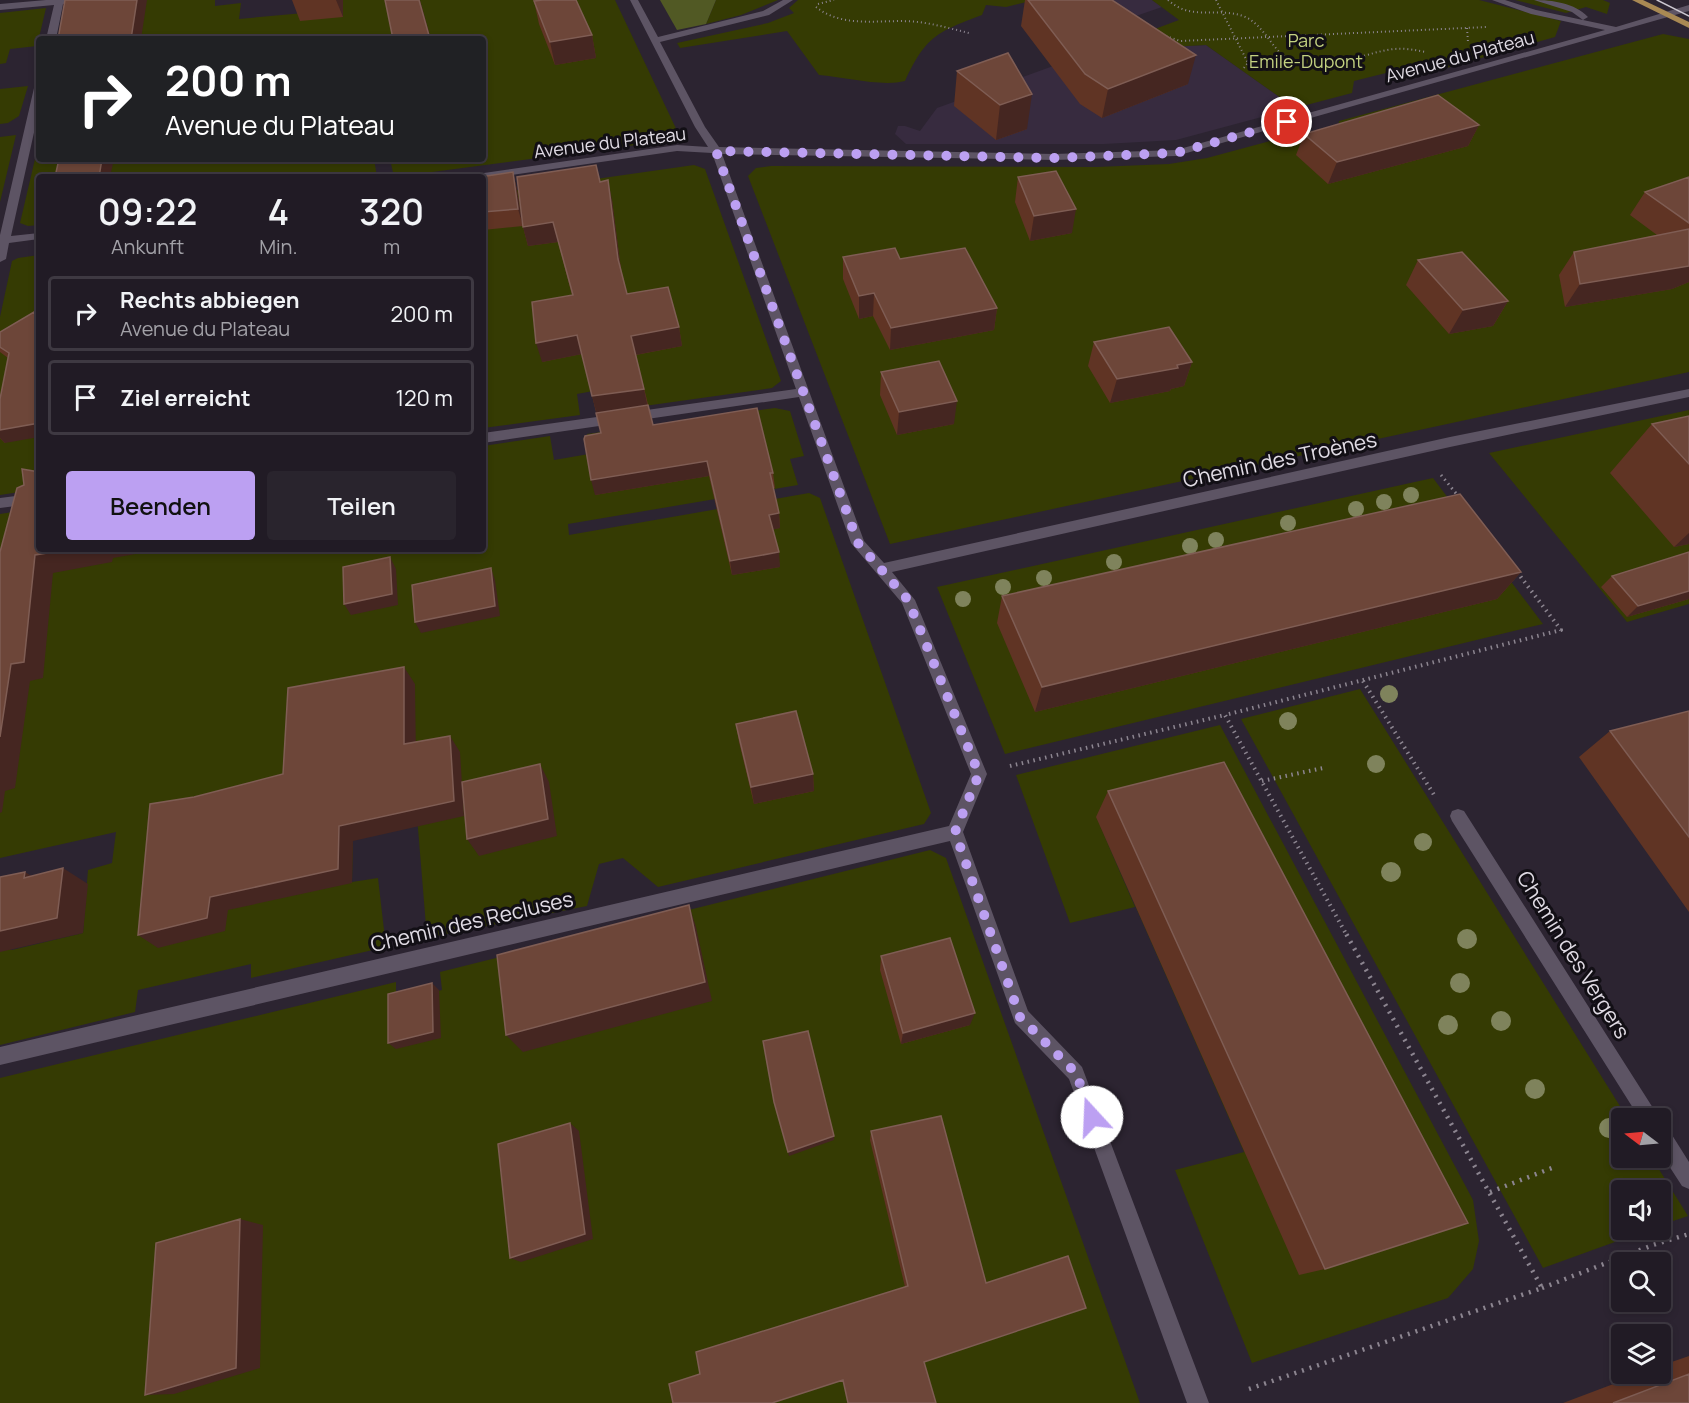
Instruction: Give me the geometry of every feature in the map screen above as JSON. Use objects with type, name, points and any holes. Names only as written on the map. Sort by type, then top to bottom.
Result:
[{"type":"main road","points":[[1636,0],[1689,25]]},
{"type":"street","points":[[0,7],[74,0]]},
{"type":"street","points":[[634,0],[700,127],[716,151],[858,543],[908,600],[979,774],[955,832],[1020,1017],[1076,1073],[1198,1403]]},
{"type":"street","points":[[656,40],[766,13],[789,0]]},
{"type":"street","points":[[1496,0],[1534,12],[1617,29]]},
{"type":"street","points":[[1538,0],[1575,10],[1589,23]]},
{"type":"street","points":[[52,36],[59,1]]},
{"type":"street","points":[[1675,5],[1688,10]]},
{"type":"street","name":"Avenue du Plateau","points":[[486,176],[677,148],[716,151],[1054,158],[1176,153],[1554,48],[1665,14],[1688,10]]},
{"type":"street","points":[[0,259],[2,241],[36,100]]},
{"type":"street","points":[[2,241],[36,236]]},
{"type":"street","points":[[486,438],[804,392]]},
{"type":"street","name":"Chemin des Troènes","points":[[880,569],[1421,449],[1689,393]]},
{"type":"street","points":[[0,503],[36,498]]},
{"type":"street","name":"Chemin des Vergers","points":[[1458,816],[1644,1108]]},
{"type":"street","name":"Chemin des Recluses","points":[[0,1056],[955,832]]},
{"type":"street","points":[[1671,1151],[1689,1179]]},
{"type":"path","points":[[834,0],[814,4],[817,10],[825,14],[859,22],[893,24],[917,22],[969,33]]},
{"type":"path","points":[[1168,0],[1184,11],[1241,16],[1257,23],[1276,51],[1295,62],[1319,66],[1346,63],[1391,49],[1436,54]]},
{"type":"path","points":[[1215,0],[1248,63],[1242,70]]},
{"type":"path","points":[[1173,43],[1267,36],[1488,27]]},
{"type":"path","points":[[1467,28],[1468,45]]},
{"type":"path","points":[[1159,34],[1180,41]]},
{"type":"path","points":[[1421,449],[1461,500]]},
{"type":"path","points":[[1000,768],[1225,715],[1561,630],[1511,565]]},
{"type":"path","points":[[1363,681],[1448,818],[1458,816]]},
{"type":"path","points":[[1225,715],[1542,1288]]},
{"type":"path","points":[[1262,781],[1323,768]]},
{"type":"path","points":[[1490,1192],[1557,1166]]},
{"type":"path","points":[[1249,1389],[1542,1288],[1653,1245],[1689,1234]]},
{"type":"shaded area","points":[[1046,0],[1152,0],[1162,7],[1101,28]]},
{"type":"shaded area","points":[[1144,33],[1169,47],[1206,45],[1295,108],[1176,140],[1104,144],[906,144],[895,134],[898,126],[920,131],[937,108]]},
{"type":"green space","points":[[133,0],[215,0],[215,6],[241,3],[239,19],[315,12],[333,0],[615,0],[681,139],[417,174],[393,174],[391,162],[486,162],[486,36],[68,36]]},
{"type":"green space","points":[[660,0],[716,0],[706,24],[677,30]]},
{"type":"green space","points":[[716,0],[778,0],[741,15],[706,24]]},
{"type":"green space","points":[[798,0],[1035,0],[1006,7],[986,5],[982,15],[943,31],[934,38],[920,54],[905,81],[896,83],[819,75],[787,31],[680,48],[677,43],[768,23],[794,13],[789,8]]},
{"type":"green space","name":"Parc Emile-Dupont","points":[[1152,0],[1479,0],[1561,21],[1555,37],[1443,69],[1422,64],[1354,81],[1352,93],[1295,108],[1206,45],[1169,47],[1144,33],[1179,20]]},
{"type":"green space","points":[[1515,0],[1603,0],[1610,3],[1607,14],[1586,7],[1566,13]]},
{"type":"green space","points":[[46,8],[39,36],[36,36],[36,46],[10,49],[6,63],[0,64],[0,13]]},
{"type":"green space","points":[[1663,34],[1689,39],[1689,372],[890,544],[748,176],[756,168],[771,166],[1097,167],[1169,164],[1207,158],[1304,132],[1314,134],[1338,128],[1339,121]]},
{"type":"green space","points":[[28,86],[19,116],[8,123],[0,124],[0,89]]},
{"type":"green space","points":[[16,135],[0,202],[0,137]]},
{"type":"green space","points":[[36,155],[36,162],[374,162],[376,174],[36,174],[36,225],[28,226],[20,223]]},
{"type":"green space","points":[[694,165],[705,169],[781,381],[772,388],[637,407],[631,384],[577,394],[580,415],[486,428],[486,195]]},
{"type":"green space","points":[[36,255],[36,489],[0,495],[0,317],[12,261]]},
{"type":"green space","points":[[775,408],[790,411],[804,456],[790,459],[798,485],[568,524],[569,535],[809,493],[820,498],[931,813],[924,824],[658,887],[623,858],[599,864],[587,906],[427,938],[415,792],[353,841],[352,882],[378,878],[386,947],[251,978],[251,964],[138,990],[135,1012],[0,1045],[0,945],[12,950],[83,933],[88,870],[112,863],[116,832],[0,858],[0,514],[36,508],[36,552],[486,552],[486,446],[550,436],[554,460],[589,454],[587,434]]},
{"type":"green space","points":[[1689,410],[1689,604],[1627,622],[1489,453]]},
{"type":"green space","points":[[1433,478],[1543,624],[1005,754],[937,587]]},
{"type":"green space","points":[[1360,689],[1621,1108],[1611,1108],[1611,1168],[1658,1168],[1666,1180],[1611,1180],[1611,1240],[1620,1240],[1543,1268],[1241,719]]},
{"type":"green space","points":[[1220,725],[1473,1200],[1479,1241],[1473,1269],[1448,1298],[1252,1363],[1175,1170],[1244,1152],[1096,817],[1135,907],[1070,923],[1016,775]]},
{"type":"green space","points":[[930,850],[946,858],[1140,1403],[0,1403],[0,1078],[396,982],[396,1000],[442,990],[440,972]]},
{"type":"green space","points":[[1671,1189],[1688,1216],[1671,1222]]},
{"type":"building","points":[[65,0],[137,0],[131,36],[59,36]]},
{"type":"building","points":[[385,0],[419,0],[429,36],[392,36]]},
{"type":"building","points":[[576,0],[592,35],[550,42],[534,1]]},
{"type":"building","points":[[1028,0],[1112,0],[1196,55],[1108,89],[1085,74]]},
{"type":"building","points":[[1008,53],[1032,94],[1000,105],[957,71]]},
{"type":"building","points":[[1438,95],[1479,125],[1337,162],[1304,134]]},
{"type":"building","points":[[58,162],[102,162],[100,174],[56,174]]},
{"type":"building","points":[[596,165],[600,182],[608,180],[618,259],[627,294],[668,287],[679,327],[631,336],[644,389],[592,396],[577,335],[536,343],[532,302],[573,295],[553,222],[523,227],[517,177]]},
{"type":"building","points":[[1056,171],[1076,209],[1034,216],[1018,177]]},
{"type":"building","points":[[513,172],[518,209],[486,212],[486,176]]},
{"type":"building","points":[[1689,177],[1689,223],[1645,192]]},
{"type":"building","points":[[1689,229],[1689,266],[1580,284],[1574,252]]},
{"type":"building","points":[[895,248],[900,259],[965,248],[997,308],[891,328],[874,293],[859,296],[843,257]]},
{"type":"building","points":[[1462,252],[1508,301],[1463,310],[1418,260]]},
{"type":"building","points":[[34,312],[36,314],[36,424],[0,430],[0,399],[9,353],[0,347],[0,332]]},
{"type":"building","points":[[1169,327],[1192,362],[1177,365],[1178,368],[1117,379],[1094,342]]},
{"type":"building","points":[[939,361],[957,401],[899,412],[881,372]]},
{"type":"building","points":[[648,405],[653,425],[757,408],[773,473],[770,473],[779,513],[769,515],[779,552],[730,561],[707,461],[591,480],[584,439],[585,436],[601,433],[596,413]]},
{"type":"building","points":[[1689,416],[1689,464],[1652,424]]},
{"type":"building","points":[[22,469],[36,471],[36,552],[54,552],[35,555],[24,662],[11,664],[0,737],[0,552],[17,488],[24,485]]},
{"type":"building","points":[[1460,494],[1521,572],[1042,687],[1002,596]]},
{"type":"building","points":[[1689,552],[1689,591],[1638,606],[1612,576]]},
{"type":"building","points":[[390,557],[392,594],[344,604],[343,567]]},
{"type":"building","points":[[491,568],[495,606],[415,622],[412,585]]},
{"type":"building","points":[[404,667],[404,744],[450,736],[454,801],[339,826],[338,869],[210,897],[207,918],[138,935],[150,804],[194,797],[283,774],[288,688]]},
{"type":"building","points":[[796,711],[813,774],[751,787],[736,724]]},
{"type":"building","points":[[1689,711],[1689,837],[1610,731]]},
{"type":"building","points":[[1224,762],[1468,1223],[1325,1269],[1108,791]]},
{"type":"building","points":[[540,764],[548,819],[467,839],[462,782]]},
{"type":"building","points":[[63,868],[57,918],[0,931],[0,877],[25,872],[24,878]]},
{"type":"building","points":[[689,905],[705,982],[506,1035],[497,955]]},
{"type":"building","points":[[950,938],[975,1013],[903,1033],[881,956]]},
{"type":"building","points":[[432,983],[433,1032],[388,1043],[388,994]]},
{"type":"building","points":[[808,1031],[834,1136],[788,1152],[774,1102],[763,1041]]},
{"type":"building","points":[[941,1116],[986,1283],[1068,1256],[1086,1308],[924,1362],[936,1403],[848,1403],[843,1380],[772,1403],[673,1403],[669,1384],[700,1374],[696,1352],[908,1286],[871,1131]]},
{"type":"building","points":[[570,1123],[585,1234],[510,1258],[498,1144]]},
{"type":"building","points":[[240,1219],[236,1368],[145,1395],[156,1243]]},
{"type":"building","points":[[1689,1374],[1689,1403],[1613,1403],[1663,1384],[1671,1384],[1671,1381]]},
{"type":"tram line","points":[[1657,0],[1689,16]]},
{"type":"route","points":[[1092,1117],[1076,1073],[1020,1017],[955,832],[979,774],[908,600],[858,543],[716,151],[1054,158],[1176,153],[1287,122]]}]
